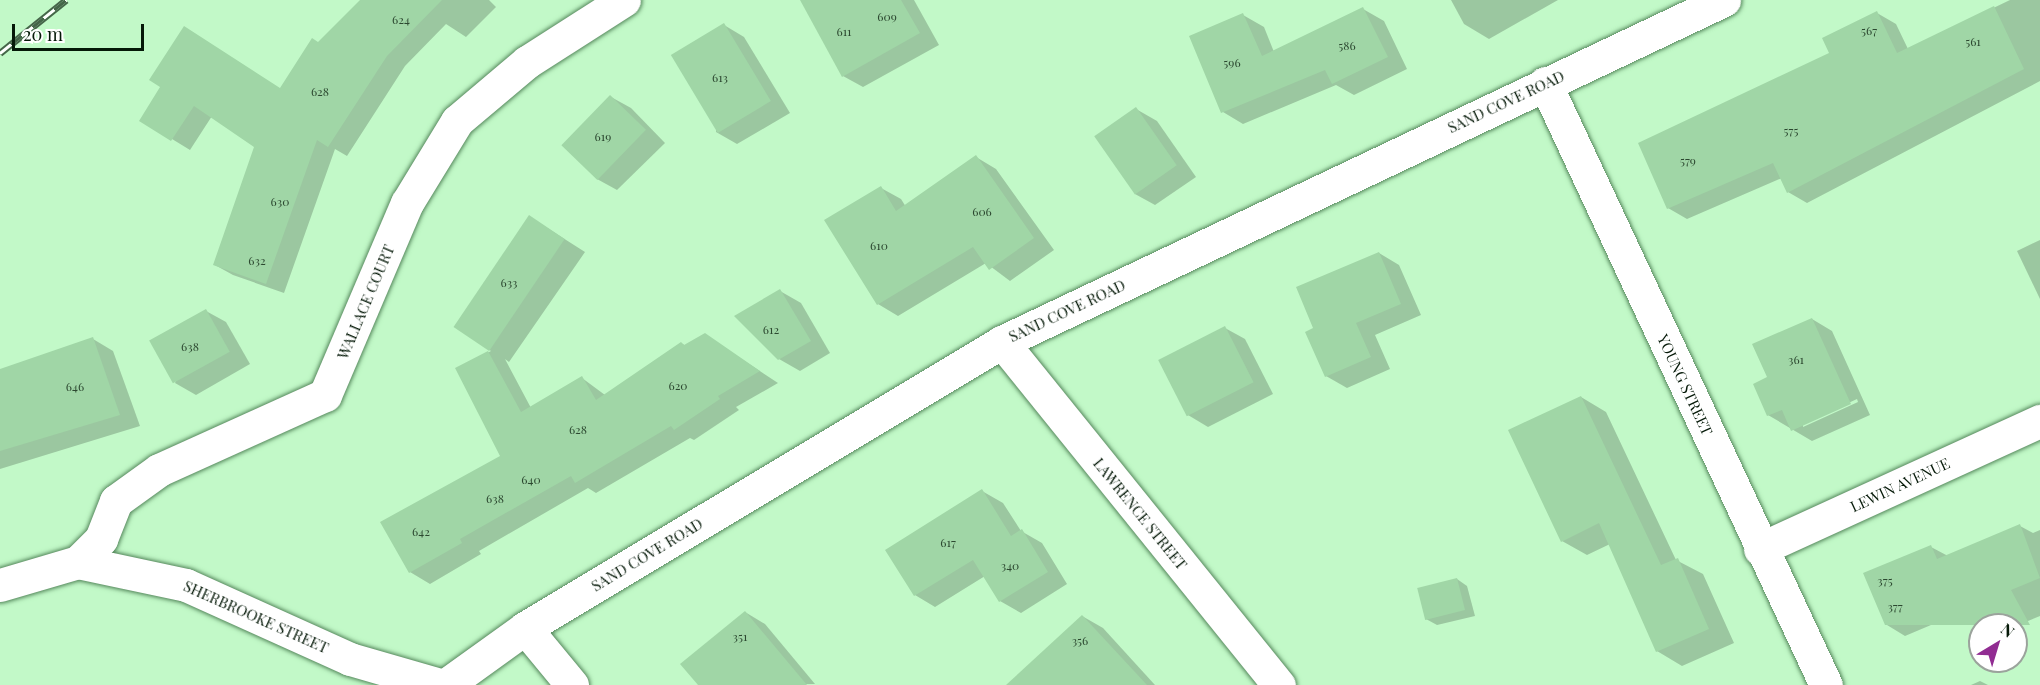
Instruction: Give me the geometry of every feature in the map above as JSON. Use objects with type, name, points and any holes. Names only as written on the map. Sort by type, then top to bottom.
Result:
[{"type":"street","name":"WALLACE COURT","points":[[78,562],[101,539],[116,501],[159,470],[325,395],[407,203],[457,121],[527,62],[624,0]]},
{"type":"street","name":"SAND COVE ROAD","points":[[446,685],[525,628],[1002,342],[1724,0]]},
{"type":"street","name":"YOUNG STREET","points":[[1545,83],[1760,549],[1826,685]]},
{"type":"street","name":"LAWRENCE STREET","points":[[1002,342],[1279,685]]},
{"type":"street","name":"LEWIN AVENUE","points":[[1760,549],[2040,421]]},
{"type":"street","name":"SHERBROOKE STREET","points":[[0,585],[78,562],[186,585],[350,659],[440,685]]},
{"type":"street","points":[[525,628],[572,685]]},
{"type":"building","points":[[360,0],[442,0],[387,56],[328,147],[317,140],[266,284],[213,265],[254,147],[194,106],[171,141],[139,121],[160,87],[149,80],[184,26],[280,88],[312,38],[318,42]]},
{"type":"building","points":[[800,0],[901,0],[920,33],[842,77]]},
{"type":"building","points":[[1994,6],[2024,69],[1787,193],[1773,163],[1667,209],[1638,143],[1829,53],[1822,38],[1877,11],[1897,53]]},
{"type":"building","points":[[1363,7],[1388,57],[1332,84],[1325,70],[1221,113],[1189,36],[1243,13],[1262,56]]},
{"type":"building","points":[[724,23],[771,101],[718,133],[671,55]]},
{"type":"building","points":[[610,95],[646,130],[597,180],[561,145]]},
{"type":"building","points":[[1136,107],[1177,165],[1135,194],[1094,136]]},
{"type":"building","points":[[976,155],[1034,238],[989,270],[973,247],[877,305],[824,220],[881,186],[896,211]]},
{"type":"building","points":[[529,215],[565,239],[489,351],[454,327]]},
{"type":"building","points":[[1379,252],[1401,304],[1356,323],[1371,357],[1325,377],[1305,332],[1313,328],[1296,287]]},
{"type":"building","points":[[780,289],[811,341],[778,360],[734,316]]},
{"type":"building","points":[[206,309],[230,352],[173,383],[149,341]]},
{"type":"building","points":[[1812,318],[1851,404],[1791,431],[1782,410],[1767,416],[1753,384],[1767,377],[1752,344]]},
{"type":"building","points":[[1225,326],[1254,382],[1187,416],[1158,360]]},
{"type":"building","points":[[705,333],[760,371],[718,396],[720,399],[674,430],[671,426],[575,483],[571,476],[460,539],[462,543],[409,573],[380,522],[500,456],[455,368],[488,351],[521,412],[582,376],[596,400],[681,342],[684,345]]},
{"type":"building","points":[[93,337],[120,415],[0,451],[0,369]]},
{"type":"building","points":[[1581,396],[1661,565],[1678,558],[1709,629],[1656,652],[1599,523],[1561,542],[1508,430]]},
{"type":"building","points":[[982,489],[1011,536],[1022,529],[1048,572],[999,602],[973,560],[914,596],[885,550]]},
{"type":"building","points":[[2020,524],[2040,578],[2011,590],[2023,613],[1968,613],[1968,625],[1885,625],[1863,573],[1931,545],[1937,559]]},
{"type":"building","points":[[1457,578],[1465,610],[1425,620],[1417,588]]},
{"type":"building","points":[[745,611],[807,685],[698,685],[680,664]]},
{"type":"building","points":[[1082,615],[1147,685],[1006,685]]},
{"type":"railway","points":[[0,53],[66,0]]}]
